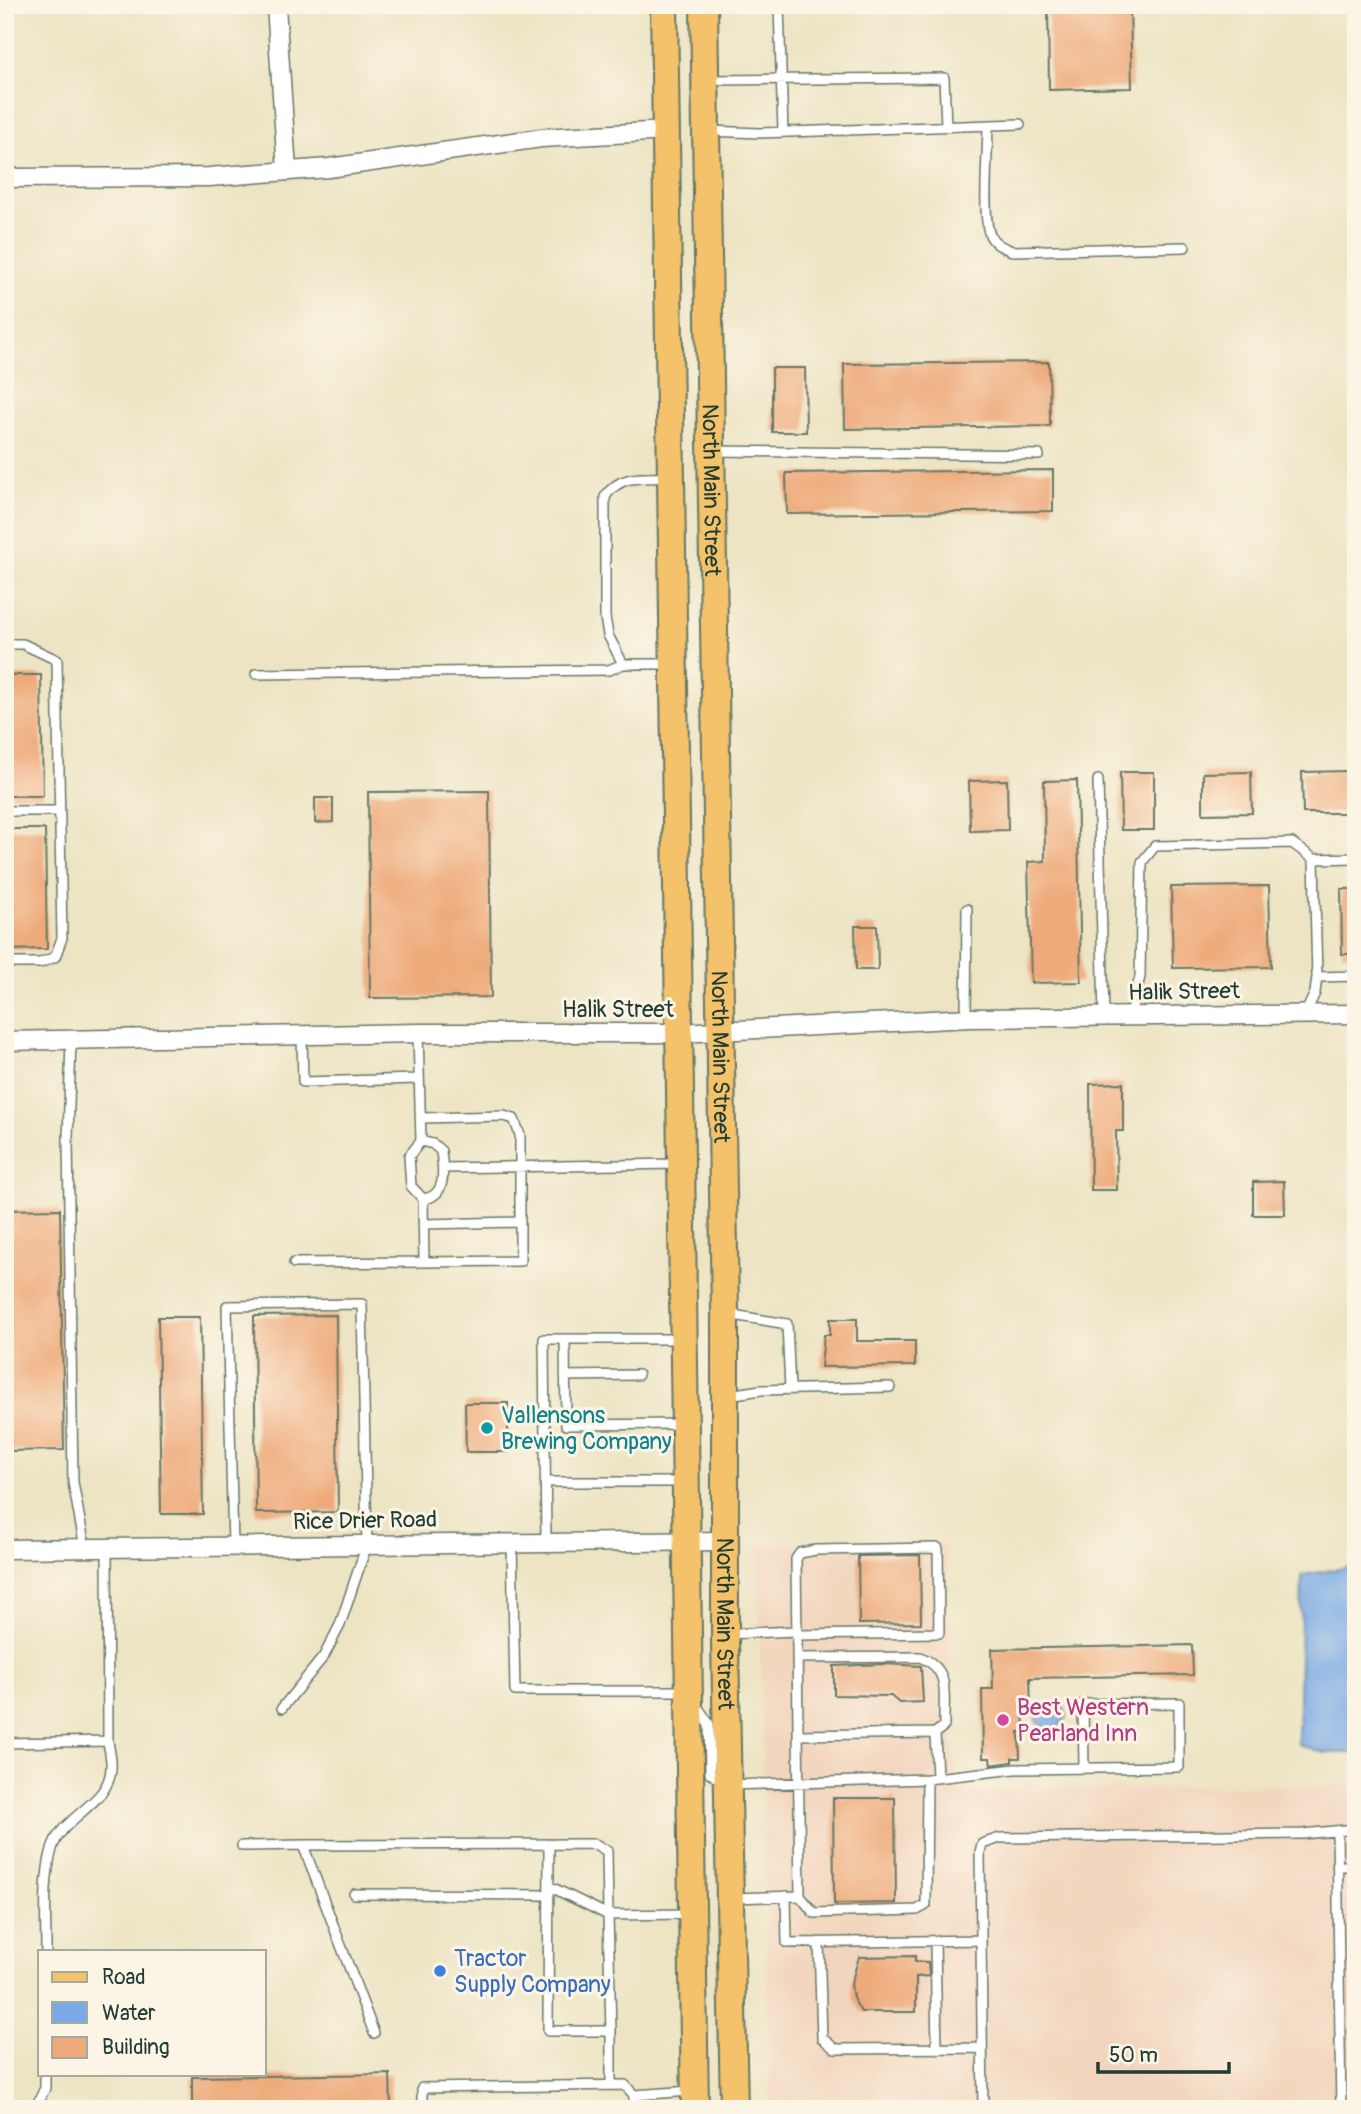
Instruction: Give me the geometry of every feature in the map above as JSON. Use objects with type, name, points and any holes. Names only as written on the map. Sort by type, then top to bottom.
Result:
[{"type":"main road","name":"North Main Street","points":[[664,5],[694,2100]]},
{"type":"main road","name":"North Main Street","points":[[704,5],[725,1314],[725,1634],[734,2109]]},
{"type":"main road","points":[[667,131],[706,131]]},
{"type":"main road","points":[[673,664],[715,663]]},
{"type":"street","points":[[276,5],[287,172]]},
{"type":"street","points":[[5,178],[209,177],[287,172],[541,138],[667,131]]},
{"type":"street","name":"Halik Street","points":[[5,1041],[418,1033],[679,1033],[966,1018],[1356,1014]]},
{"type":"street","name":"Rice Drier Road","points":[[5,1549],[726,1541]]},
{"type":"lane","points":[[779,5],[783,132]]},
{"type":"lane","points":[[705,80],[944,78],[946,126]]},
{"type":"lane","points":[[706,131],[783,132],[1020,124]]},
{"type":"lane","points":[[988,125],[987,217],[989,233],[997,244],[1012,251],[1185,247]]},
{"type":"lane","points":[[711,451],[1039,455]]},
{"type":"lane","points":[[623,664],[608,635],[605,617],[605,496],[612,486],[627,478],[672,478]]},
{"type":"lane","points":[[5,644],[23,644],[57,660],[62,938],[55,957],[40,963],[5,963]]},
{"type":"lane","points":[[256,674],[609,670],[623,664],[673,664]]},
{"type":"lane","points":[[1098,780],[1104,1016]]},
{"type":"lane","points":[[5,811],[60,811]]},
{"type":"lane","points":[[1130,1016],[1140,977],[1142,862],[1155,846],[1292,843],[1314,859],[1356,858]]},
{"type":"lane","points":[[1305,1014],[1315,993],[1317,977],[1314,859]]},
{"type":"lane","points":[[966,1018],[967,909]]},
{"type":"lane","points":[[1317,977],[1356,976]]},
{"type":"lane","points":[[418,1033],[421,1141],[409,1156],[411,1186],[424,1199],[424,1262]]},
{"type":"lane","points":[[302,1035],[303,1082],[419,1079]]},
{"type":"lane","points":[[71,1040],[68,1139],[73,1482],[85,1548]]},
{"type":"lane","points":[[293,1263],[520,1261],[519,1126],[514,1119],[504,1116],[421,1118]]},
{"type":"lane","points":[[421,1141],[433,1144],[441,1151],[443,1168],[443,1185],[438,1193],[424,1199]]},
{"type":"lane","points":[[443,1168],[681,1164]]},
{"type":"lane","points":[[424,1224],[520,1222]]},
{"type":"lane","points":[[233,1546],[227,1306],[362,1304],[367,1544],[335,1635],[324,1656],[282,1708]]},
{"type":"lane","points":[[725,1314],[787,1324],[790,1389]]},
{"type":"lane","points":[[546,1542],[544,1339],[684,1339]]},
{"type":"lane","points":[[565,1339],[566,1425],[684,1424]]},
{"type":"lane","points":[[565,1376],[638,1375]]},
{"type":"lane","points":[[726,1396],[790,1389],[890,1387]]},
{"type":"lane","points":[[545,1482],[686,1482]]},
{"type":"lane","points":[[512,1542],[514,1691],[688,1691],[709,1724],[710,1773],[728,1785],[932,1778],[1015,1769],[1179,1767],[1179,1703],[1083,1704],[1084,1768]]},
{"type":"lane","points":[[46,1950],[46,1892],[52,1848],[61,1830],[101,1794],[111,1770],[108,1741],[107,1547]]},
{"type":"lane","points":[[725,1634],[797,1633],[939,1633],[938,1548],[800,1553],[796,1559],[797,1633],[798,1735],[799,1781],[800,1896],[814,1913],[917,1910],[926,1905],[935,1733]]},
{"type":"lane","points":[[797,1658],[920,1657],[935,1663],[942,1674],[944,1726],[935,1733],[798,1735]]},
{"type":"lane","points":[[5,1743],[108,1741]]},
{"type":"lane","points":[[982,2109],[982,1844],[988,1840],[1356,1829]]},
{"type":"lane","points":[[1337,1831],[1341,2109]]},
{"type":"lane","points":[[549,1844],[548,2031],[611,2031]]},
{"type":"lane","points":[[242,1846],[595,1844],[607,1851],[611,2085]]},
{"type":"lane","points":[[303,1845],[374,2033]]},
{"type":"lane","points":[[1338,1866],[1356,1866]]},
{"type":"lane","points":[[354,1894],[549,1891],[608,1915],[691,1914]]},
{"type":"lane","points":[[786,1896],[788,1943],[981,1940]]},
{"type":"lane","points":[[731,1898],[800,1896]]},
{"type":"lane","points":[[935,1941],[937,2049]]},
{"type":"lane","points":[[819,1942],[822,2038],[835,2049],[982,2049]]},
{"type":"lane","points":[[35,2109],[45,2088],[46,2076]]},
{"type":"lane","points":[[422,2109],[422,2088],[611,2085],[625,2085],[634,2095],[634,2109]]},
{"type":"lane","points":[[634,2095],[694,2100]]},
{"type":"shaded area","points":[[946,1544],[955,1791],[1356,1784],[1356,2109],[770,2109],[758,1546]]},
{"type":"water","points":[[1356,1566],[1356,1753],[1324,1753],[1298,1744],[1302,1575]]},
{"type":"water","points":[[1056,1703],[1064,1708],[1067,1717],[1057,1728],[1046,1730],[1037,1722],[1036,1715]]},
{"type":"building","points":[[1048,5],[1130,5],[1132,88],[1049,90]]},
{"type":"building","points":[[1049,362],[1050,426],[845,429],[844,364]]},
{"type":"building","points":[[772,368],[805,368],[806,432],[772,432]]},
{"type":"building","points":[[1053,470],[1053,511],[787,514],[786,473]]},
{"type":"building","points":[[5,675],[41,675],[43,796],[5,796]]},
{"type":"building","points":[[1350,771],[1351,813],[1303,813],[1302,772]]},
{"type":"building","points":[[1120,772],[1154,772],[1154,830],[1121,830]]},
{"type":"building","points":[[1251,772],[1252,813],[1203,814],[1203,773]]},
{"type":"building","points":[[1007,780],[1008,830],[970,831],[969,781]]},
{"type":"building","points":[[1077,780],[1081,982],[1031,983],[1028,862],[1045,861],[1044,781]]},
{"type":"building","points":[[489,791],[491,997],[370,998],[368,792]]},
{"type":"building","points":[[315,798],[333,798],[333,822],[315,823]]},
{"type":"building","points":[[5,829],[45,829],[47,949],[5,950]]},
{"type":"building","points":[[1269,886],[1271,967],[1173,968],[1171,887]]},
{"type":"building","points":[[1341,889],[1356,889],[1356,954],[1342,954]]},
{"type":"building","points":[[855,926],[877,926],[878,970],[856,970]]},
{"type":"building","points":[[1123,1083],[1123,1131],[1116,1131],[1117,1190],[1091,1190],[1090,1084]]},
{"type":"building","points":[[1284,1181],[1285,1215],[1253,1215],[1253,1182]]},
{"type":"building","points":[[60,1209],[64,1450],[5,1451],[5,1210]]},
{"type":"building","points":[[336,1315],[338,1512],[256,1513],[254,1316]]},
{"type":"building","points":[[158,1317],[200,1317],[203,1514],[161,1514]]},
{"type":"building","points":[[830,1319],[857,1319],[857,1341],[915,1341],[915,1366],[821,1367],[824,1335],[830,1335]]},
{"type":"building","name":"Vallensons Brewing Company","points":[[465,1403],[508,1403],[508,1452],[466,1452]]},
{"type":"building","points":[[920,1555],[921,1623],[859,1624],[858,1556]]},
{"type":"building","name":"Best Western Pearland Inn","points":[[1192,1645],[1193,1675],[1030,1678],[1031,1708],[1023,1708],[1024,1732],[1019,1732],[1020,1758],[991,1765],[990,1758],[983,1758],[982,1689],[993,1689],[992,1649]]},
{"type":"building","points":[[834,1666],[921,1666],[923,1702],[899,1703],[891,1696],[834,1695]]},
{"type":"building","points":[[833,1798],[895,1798],[896,1903],[834,1904]]},
{"type":"building","points":[[915,1956],[915,1962],[928,1962],[929,1976],[916,1977],[916,2012],[861,2012],[853,1998],[851,1984],[859,1957]]},
{"type":"building","points":[[390,2074],[391,2109],[192,2109],[192,2077]]},
{"type":"place","name":"Vallensons Brewing Company","points":[[487,1428]]},
{"type":"place","name":"Best Western Pearland Inn","points":[[1003,1720]]},
{"type":"place","name":"Tractor Supply Company","points":[[440,1971]]}]
